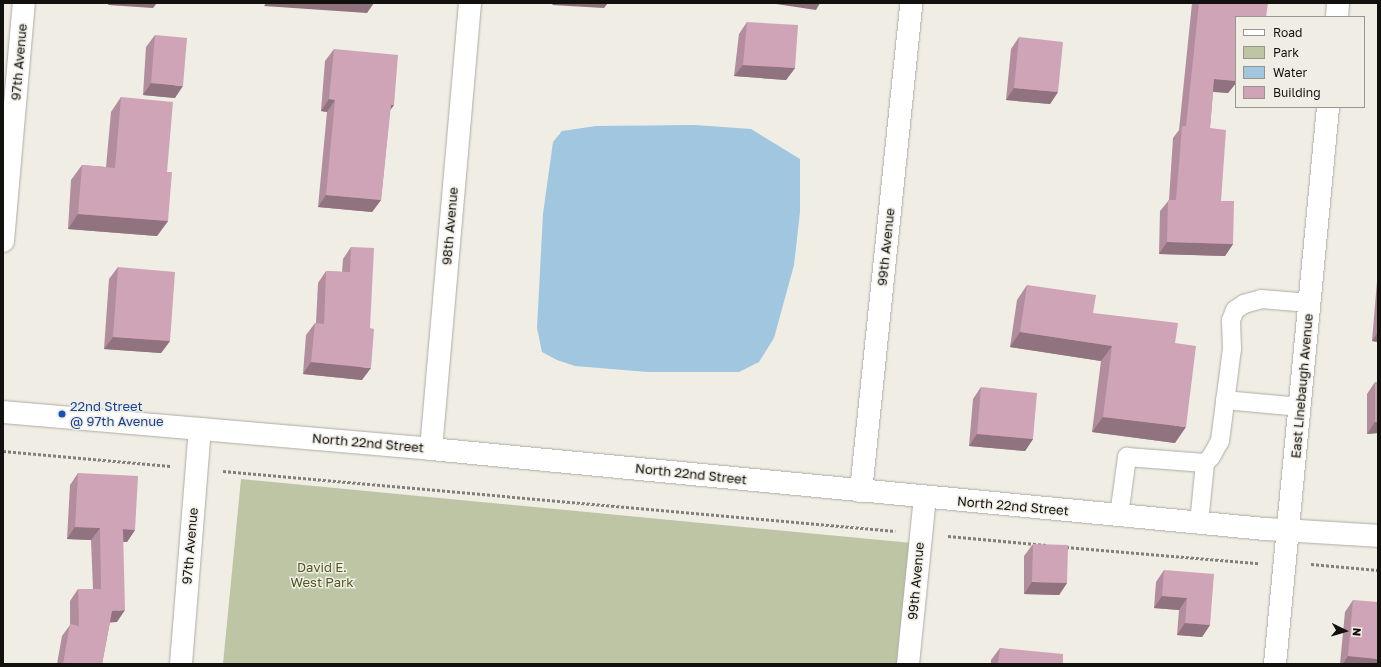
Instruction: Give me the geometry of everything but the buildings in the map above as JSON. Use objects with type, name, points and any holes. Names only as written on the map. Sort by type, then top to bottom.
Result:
[{"type":"street","name":"97th Avenue","points":[[3,242],[24,3]]},
{"type":"street","name":"98th Avenue","points":[[431,449],[470,3]]},
{"type":"street","name":"99th Avenue","points":[[861,491],[910,3]]},
{"type":"street","points":[[1337,16],[1338,3]]},
{"type":"street","name":"East Linebaugh Avenue","points":[[1275,664],[1328,108]]},
{"type":"street","name":"North 22nd Street","points":[[3,412],[431,449],[925,498],[1199,523],[1288,531],[1378,536]]},
{"type":"street","name":"97th Avenue","points":[[180,664],[200,429]]},
{"type":"street","name":"99th Avenue","points":[[908,664],[925,498]]},
{"type":"lane","points":[[1199,523],[1205,463],[1211,457],[1220,441],[1232,348],[1231,320],[1235,310],[1261,299],[1310,303]]},
{"type":"lane","points":[[1225,400],[1300,407]]},
{"type":"lane","points":[[1119,515],[1127,457],[1205,463]]},
{"type":"path","points":[[3,451],[1049,545]]},
{"type":"path","points":[[1065,546],[1263,564]]},
{"type":"path","points":[[1308,564],[1378,570]]},
{"type":"green space","name":"David E. West Park","points":[[241,479],[912,543],[901,664],[223,664]]},
{"type":"water","points":[[695,125],[751,129],[800,159],[800,212],[794,265],[774,338],[759,362],[739,372],[647,372],[575,366],[557,360],[542,352],[537,328],[543,214],[553,142],[562,131],[596,126]]},
{"type":"place","name":"22nd Street @ 97th Avenue","points":[[62,414]]}]
